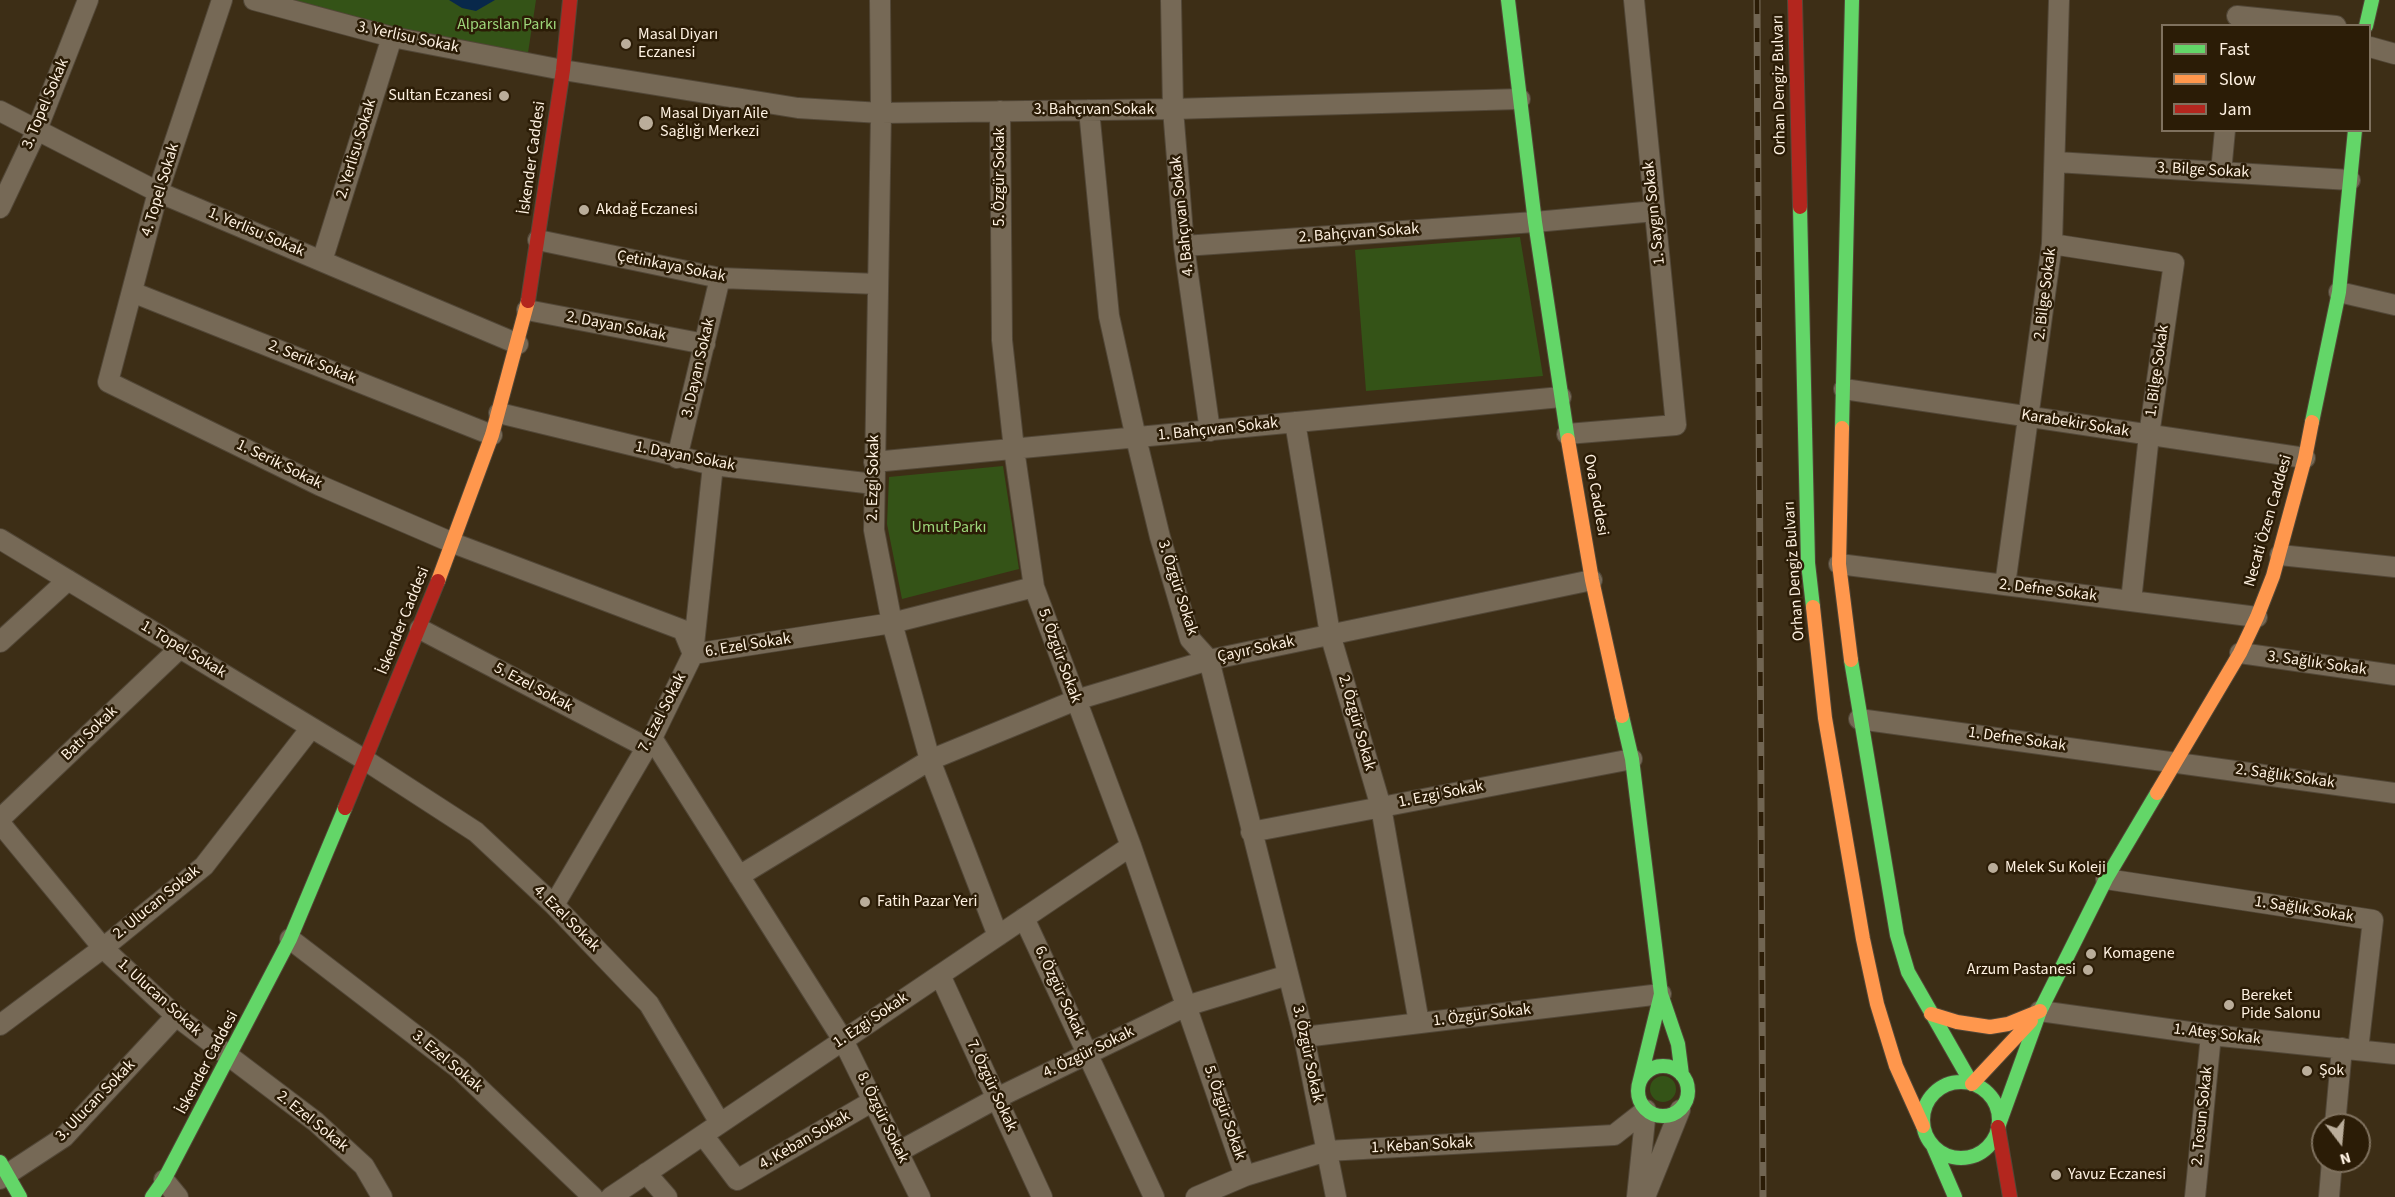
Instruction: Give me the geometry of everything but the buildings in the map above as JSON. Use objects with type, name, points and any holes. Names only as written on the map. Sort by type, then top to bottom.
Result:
[{"type":"street","name":"3. Topel Sokak","points":[[0,208],[36,132],[88,0]]},
{"type":"street","name":"4. Topel Sokak","points":[[108,382],[158,192],[222,0]]},
{"type":"street","name":"3. Yerlisu Sokak","points":[[254,0],[392,37],[563,70]]},
{"type":"street","points":[[570,0],[570,17]]},
{"type":"street","points":[[570,17],[575,0]]},
{"type":"street","name":"2. Ezgi Sokak","points":[[880,0],[881,112],[874,530],[892,623],[930,760],[998,936]]},
{"type":"street","name":"4. Bahçıvan Sokak","points":[[1171,0],[1173,110],[1184,246],[1210,430]]},
{"type":"street","name":"Ova Caddesi","points":[[1508,0],[1535,222],[1561,397],[1593,580],[1632,759],[1661,994]]},
{"type":"street","name":"1. Saygın Sokak","points":[[1567,434],[1676,425],[1635,0]]},
{"type":"street","name":"Orhan Dengiz Bulvarı","points":[[1795,0],[1808,563],[1825,718],[1863,939],[1877,1004],[1896,1066],[1955,1197]]},
{"type":"street","points":[[1852,0],[1839,564],[1846,636],[1897,935],[1908,972],[1972,1084]]},
{"type":"street","name":"2. Bilge Sokak","points":[[2005,585],[2052,244],[2059,0]]},
{"type":"street","points":[[2367,22],[2369,0]]},
{"type":"street","points":[[2237,14],[2320,24]]},
{"type":"street","name":"İskender Caddesi","points":[[152,1197],[164,1180],[290,939],[420,629],[492,435],[527,309],[570,17]]},
{"type":"street","name":"2. Yerlisu Sokak","points":[[322,261],[392,37]]},
{"type":"street","points":[[2371,47],[2395,54]]},
{"type":"street","name":"3. Bahçıvan Sokak","points":[[563,70],[798,108],[881,112],[1173,110],[1520,99]]},
{"type":"street","name":"3. Özgür Sokak","points":[[1089,110],[1109,316],[1136,438],[1160,537],[1190,639],[1209,660],[1304,1037],[1336,1197]]},
{"type":"street","name":"1. Yerlisu Sokak","points":[[0,111],[36,132],[158,192],[518,344]]},
{"type":"street","name":"5. Özgür Sokak","points":[[1000,111],[1002,340],[1014,449],[1034,587],[1131,846],[1245,1176]]},
{"type":"street","points":[[2221,172],[2225,132]]},
{"type":"street","name":"Necati Özen Caddesi","points":[[2040,1011],[2106,879],[2240,653],[2257,617],[2280,555],[2305,458],[2339,292],[2355,132]]},
{"type":"street","name":"3. Bilge Sokak","points":[[2056,162],[2350,180]]},
{"type":"street","name":"2. Bahçıvan Sokak","points":[[1184,246],[1535,222],[1655,211]]},
{"type":"street","name":"Çetinkaya Sokak","points":[[538,240],[720,278],[878,284]]},
{"type":"street","name":"1. Bilge Sokak","points":[[2052,244],[2174,263],[2149,435],[2131,601]]},
{"type":"street","name":"3. Dayan Sokak","points":[[677,458],[720,278]]},
{"type":"street","name":"2. Serik Sokak","points":[[132,292],[492,435]]},
{"type":"street","points":[[2339,292],[2395,305]]},
{"type":"street","name":"2. Dayan Sokak","points":[[527,309],[705,344]]},
{"type":"street","name":"1. Serik Sokak","points":[[108,382],[321,486],[453,543]]},
{"type":"street","name":"Karabekir Sokak","points":[[1844,389],[2305,458]]},
{"type":"street","name":"1. Bahçıvan Sokak","points":[[874,462],[1561,397]]},
{"type":"street","name":"1. Dayan Sokak","points":[[499,413],[713,465],[874,484]]},
{"type":"street","name":"2. Özgür Sokak","points":[[1295,422],[1330,634],[1380,807],[1419,1023]]},
{"type":"street","name":"7. Ezel Sokak","points":[[554,905],[649,743],[693,654],[713,465]]},
{"type":"street","name":"1. Topel Sokak","points":[[0,539],[365,760]]},
{"type":"street","name":"6. Ezel Sokak","points":[[453,543],[683,630],[693,654],[892,623],[1034,587]]},
{"type":"street","points":[[2280,555],[2395,567]]},
{"type":"street","name":"2. Defne Sokak","points":[[1839,564],[2257,617]]},
{"type":"street","points":[[0,642],[68,580]]},
{"type":"street","name":"Çayır Sokak","points":[[739,876],[930,760],[1076,700],[1209,660],[1593,580]]},
{"type":"street","name":"5. Ezel Sokak","points":[[420,629],[649,743]]},
{"type":"street","name":"Batı Sokak","points":[[0,821],[180,648]]},
{"type":"street","name":"3. Sağlık Sokak","points":[[2240,653],[2395,675]]},
{"type":"street","name":"1. Defne Sokak","points":[[1859,719],[2175,762]]},
{"type":"street","name":"2. Ulucan Sokak","points":[[0,1025],[103,948],[204,866],[311,728]]},
{"type":"street","name":"8. Özgür Sokak","points":[[649,743],[739,876],[843,1040],[920,1197]]},
{"type":"street","name":"1. Ezgi Sokak","points":[[1251,832],[1632,759]]},
{"type":"street","name":"4. Ezel Sokak","points":[[365,760],[476,832],[554,905],[649,1004],[720,1123]]},
{"type":"street","name":"2. Sağlık Sokak","points":[[2175,762],[2395,793]]},
{"type":"street","name":"1. Ulucan Sokak","points":[[0,821],[103,948],[176,1016],[229,1058]]},
{"type":"street","name":"1. Ezgi Sokak","points":[[611,1197],[1131,846]]},
{"type":"street","name":"1. Sağlık Sokak","points":[[2106,879],[2373,920],[2350,1049]]},
{"type":"street","name":"6. Özgür Sokak","points":[[1024,918],[1154,1197]]},
{"type":"street","name":"3. Ezel Sokak","points":[[290,939],[458,1068],[593,1197]]},
{"type":"street","name":"7. Özgür Sokak","points":[[940,975],[1042,1197]]},
{"type":"street","name":"4. Özgür Sokak","points":[[898,1152],[997,1098],[1186,1006],[1288,975]]},
{"type":"street","points":[[1645,1197],[1688,1091],[1682,1075],[1678,1044],[1661,994]]},
{"type":"street","points":[[1637,1197],[1646,1110],[1640,1100],[1639,1084],[1661,994]]},
{"type":"street","name":"1. Özgür Sokak","points":[[1304,1037],[1661,994]]},
{"type":"street","points":[[1972,1084],[2040,1011]]},
{"type":"street","points":[[1931,1014],[1958,1023],[1990,1027],[2008,1024],[2040,1011]]},
{"type":"street","points":[[1933,1146],[1953,1157],[1965,1157],[1976,1154],[1994,1138],[2040,1011]]},
{"type":"street","name":"1. Ateş Sokak","points":[[2040,1011],[2211,1035],[2395,1054]]},
{"type":"street","name":"3. Ulucan Sokak","points":[[3,1172],[64,1137],[176,1016]]},
{"type":"street","name":"2. Tosun Sokak","points":[[2195,1197],[2211,1035]]},
{"type":"street","points":[[2337,1113],[2350,1049]]},
{"type":"street","name":"2. Ezel Sokak","points":[[229,1058],[316,1122],[364,1166],[382,1197]]},
{"type":"street","points":[[1639,1084],[1648,1072],[1662,1067],[1677,1071],[1682,1075]]},
{"type":"street","points":[[1923,1126],[1923,1113],[1928,1101],[1936,1091],[1959,1082],[1972,1084],[1982,1089],[1996,1106],[2010,1197]]},
{"type":"street","name":"4. Keban Sokak","points":[[703,1135],[737,1180],[873,1101]]},
{"type":"street","points":[[1646,1110],[1663,1116],[1680,1110]]},
{"type":"street","name":"1. Keban Sokak","points":[[1196,1197],[1245,1176],[1327,1151],[1614,1136],[1646,1110]]},
{"type":"street","points":[[3,1172],[20,1197]]},
{"type":"street","points":[[646,1173],[667,1197]]},
{"type":"street","points":[[2330,1197],[2331,1173]]},
{"type":"street","points":[[164,1180],[178,1197]]},
{"type":"green space","name":"Alparslan Parkı","points":[[289,0],[536,0],[528,53],[382,29]]},
{"type":"green space","points":[[1520,237],[1543,376],[1366,391],[1355,250]]},
{"type":"green space","name":"Umut Parkı","points":[[1003,466],[1019,569],[902,599],[887,524],[889,477]]},
{"type":"green space","points":[[1663,1076],[1672,1080],[1676,1089],[1672,1098],[1663,1102],[1654,1098],[1650,1089],[1654,1080]]},
{"type":"water","points":[[449,0],[495,0],[476,11],[462,8]]},
{"type":"railway","points":[[1757,0],[1763,1197]]},
{"type":"traffic: fast","points":[[1508,0],[1535,222],[1568,440]]},
{"type":"traffic: fast","points":[[1842,428],[1852,0]]},
{"type":"traffic: fast","points":[[2366,24],[2372,0]]},
{"type":"traffic: fast","points":[[2312,422],[2339,292],[2355,132]]},
{"type":"traffic: fast","points":[[1800,207],[1808,563],[1813,607]]},
{"type":"traffic: fast","points":[[1851,660],[1897,935],[1908,972],[1972,1084]]},
{"type":"traffic: fast","points":[[1622,716],[1632,759],[1661,994],[1678,1044],[1682,1075]]},
{"type":"traffic: fast","points":[[1998,1127],[2040,1011],[2106,879],[2157,793]]},
{"type":"traffic: fast","points":[[152,1197],[164,1180],[290,939],[345,808]]},
{"type":"traffic: fast","points":[[1639,1084],[1661,994]]},
{"type":"traffic: fast","points":[[1663,1066],[1677,1070],[1684,1077],[1688,1091],[1684,1105],[1677,1112],[1663,1116],[1649,1112],[1642,1105],[1638,1091],[1642,1077],[1649,1070],[1663,1066]]},
{"type":"traffic: fast","points":[[1961,1082],[1975,1085],[1988,1093],[1996,1106],[1999,1120],[1996,1134],[1988,1147],[1975,1155],[1961,1158],[1947,1155],[1934,1147],[1926,1134],[1923,1120],[1926,1106],[1934,1093],[1947,1085],[1961,1082]]},
{"type":"traffic: fast","points":[[1933,1146],[1955,1197]]},
{"type":"traffic: fast","points":[[0,1162],[20,1197]]},
{"type":"traffic: slow","points":[[438,581],[492,435],[528,301]]},
{"type":"traffic: slow","points":[[2157,793],[2240,653],[2257,617],[2273,576],[2305,458],[2312,422]]},
{"type":"traffic: slow","points":[[1842,428],[1839,564],[1851,660]]},
{"type":"traffic: slow","points":[[1568,440],[1592,580],[1622,716]]},
{"type":"traffic: slow","points":[[1813,607],[1825,718],[1863,939],[1877,1004],[1896,1066],[1923,1126]]},
{"type":"traffic: slow","points":[[1931,1014],[1957,1022],[1990,1027],[2008,1024],[2040,1011]]},
{"type":"traffic: slow","points":[[1972,1084],[2031,1021]]},
{"type":"traffic: jam","points":[[528,301],[563,70],[570,0]]},
{"type":"traffic: jam","points":[[1795,0],[1800,207]]},
{"type":"traffic: jam","points":[[345,808],[438,581]]},
{"type":"traffic: jam","points":[[1998,1127],[2010,1197]]},
{"type":"place","name":"Masal Diyarı Eczanesi","points":[[626,44]]},
{"type":"place","name":"Sultan Eczanesi","points":[[504,96]]},
{"type":"place","name":"Masal Diyarı Aile Sağlığı Merkezi","points":[[646,123]]},
{"type":"place","name":"Akdağ Eczanesi","points":[[584,210]]},
{"type":"place","name":"Melek Su Koleji","points":[[1993,868]]},
{"type":"place","name":"Fatih Pazar Yeri","points":[[865,902]]},
{"type":"place","name":"Komagene","points":[[2091,954]]},
{"type":"place","name":"Arzum Pastanesi","points":[[2088,970]]},
{"type":"place","name":"Bereket Pide Salonu","points":[[2229,1005]]},
{"type":"place","name":"Şok","points":[[2307,1071]]},
{"type":"place","name":"Yavuz Eczanesi","points":[[2056,1175]]}]
